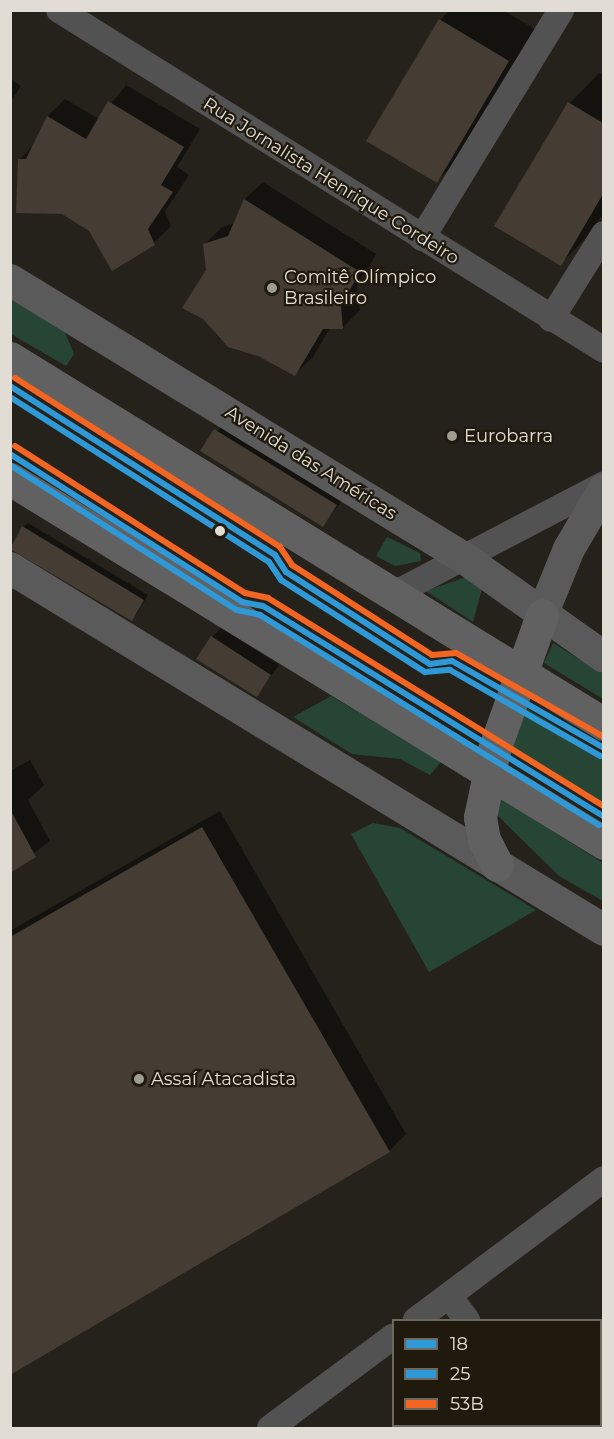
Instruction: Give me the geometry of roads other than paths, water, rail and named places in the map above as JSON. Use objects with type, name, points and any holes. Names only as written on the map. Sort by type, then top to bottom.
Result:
[{"type":"highway","points":[[10,358],[603,724]]},
{"type":"highway","points":[[10,479],[603,843]]},
{"type":"highway","points":[[498,865],[481,829],[489,772],[520,673],[542,615]]},
{"type":"main road","name":"Avenida das Américas","points":[[10,280],[464,558],[603,657]]},
{"type":"main road","points":[[542,615],[569,549],[603,487]]},
{"type":"main road","points":[[10,568],[603,930]]},
{"type":"street","name":"Rua Jornalista Henrique Cordeiro","points":[[59,10],[603,350]]},
{"type":"street","points":[[422,238],[561,10]]},
{"type":"street","points":[[552,319],[603,234]]},
{"type":"street","points":[[394,594],[603,487]]},
{"type":"street","points":[[417,1319],[603,1179]]},
{"type":"street","points":[[449,1296],[466,1319]]},
{"type":"street","points":[[270,1428],[392,1337]]},
{"type":"street","points":[[367,1356],[392,1360]]},
{"type":"place","name":"Comitê Olímpico Brasileiro","points":[[272,288]]},
{"type":"place","name":"Eurobarra","points":[[452,436]]},
{"type":"place","name":"Assaí Atacadista","points":[[139,1079]]}]
